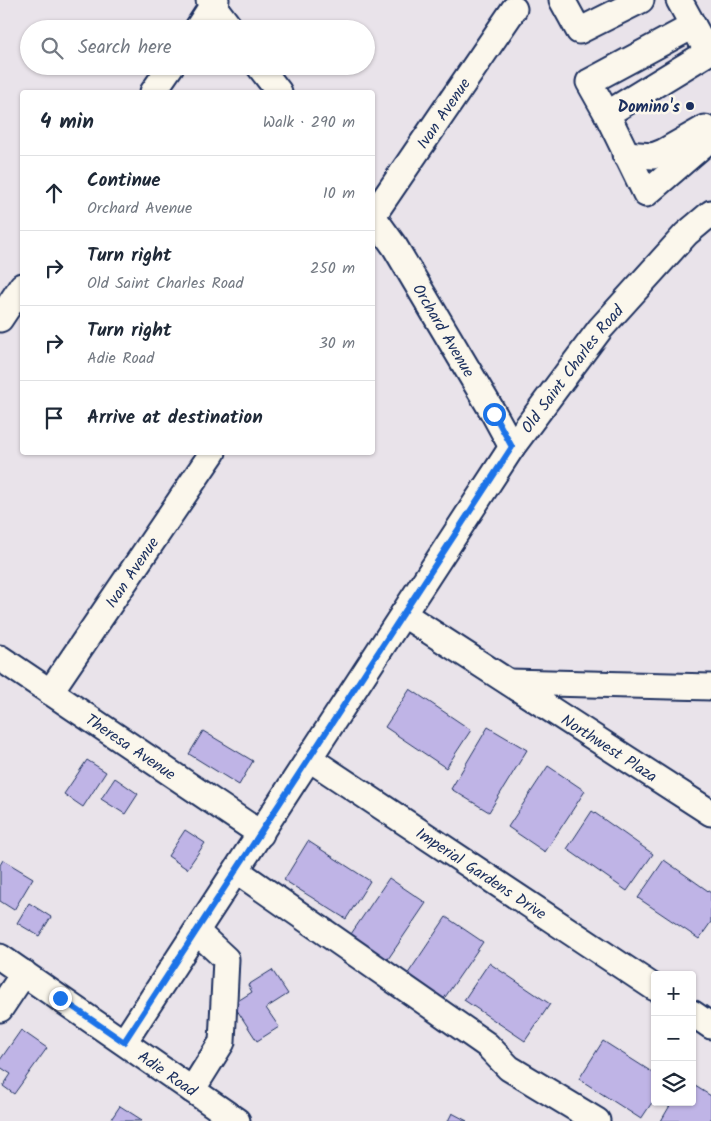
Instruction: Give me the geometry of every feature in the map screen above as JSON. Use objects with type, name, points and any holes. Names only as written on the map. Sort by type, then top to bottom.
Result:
[{"type":"street","points":[[562,0],[579,31],[642,0]]},
{"type":"street","points":[[607,114],[709,52],[680,0]]},
{"type":"street","points":[[202,20],[213,2],[225,20]]},
{"type":"street","name":"Ivan Avenue","points":[[375,213],[514,9]]},
{"type":"street","points":[[693,26],[589,82],[607,114],[646,194],[711,138]]},
{"type":"street","points":[[154,90],[165,75]]},
{"type":"street","points":[[266,75],[277,90]]},
{"type":"street","points":[[626,154],[653,156],[711,125]]},
{"type":"street","name":"Old Saint Charles Road","points":[[124,1042],[512,447],[600,329],[686,234],[711,212]]},
{"type":"street","name":"Orchard Avenue","points":[[375,219],[395,247],[512,447]]},
{"type":"street","points":[[0,319],[20,289]]},
{"type":"street","name":"Ivan Avenue","points":[[50,692],[211,455]]},
{"type":"street","name":"Northwest Plaza","points":[[403,614],[711,813]]},
{"type":"street","name":"Theresa Avenue","points":[[0,658],[260,834]]},
{"type":"street","points":[[508,682],[711,687]]},
{"type":"street","name":"Imperial Gardens Drive","points":[[310,759],[651,985]]},
{"type":"street","points":[[237,871],[487,1045],[509,1068],[597,1121]]},
{"type":"street","points":[[192,1090],[222,1042],[226,958],[196,932]]},
{"type":"street","name":"Adie Road","points":[[0,957],[237,1121]]},
{"type":"street","points":[[0,1009],[24,973]]},
{"type":"street","points":[[696,1016],[711,1026]]},
{"type":"building","points":[[410,689],[471,730],[446,768],[385,727]]},
{"type":"building","points":[[488,727],[527,750],[489,812],[451,789]]},
{"type":"building","points":[[203,731],[253,761],[239,785],[189,754]]},
{"type":"building","points":[[87,760],[106,772],[83,807],[64,794]]},
{"type":"building","points":[[548,766],[585,791],[545,852],[508,827]]},
{"type":"building","points":[[115,778],[138,794],[125,814],[101,799]]},
{"type":"building","points":[[592,811],[653,854],[627,891],[567,849]]},
{"type":"building","points":[[185,830],[205,843],[187,869],[168,856]]},
{"type":"building","points":[[308,841],[370,881],[346,919],[284,880]]},
{"type":"building","points":[[3,860],[33,878],[14,910],[0,901],[0,865]]},
{"type":"building","points":[[664,860],[711,893],[711,922],[699,939],[638,898]]},
{"type":"building","points":[[389,878],[426,903],[384,965],[347,940]]},
{"type":"building","points":[[29,903],[51,917],[39,936],[17,923]]},
{"type":"building","points":[[446,917],[483,942],[441,1003],[405,978]]},
{"type":"building","points":[[489,963],[550,1004],[525,1041],[464,1000]]},
{"type":"building","points":[[272,970],[288,994],[266,1008],[279,1027],[257,1041],[233,1004],[252,992],[248,985]]},
{"type":"building","points":[[21,1030],[47,1048],[14,1094],[3,1086],[11,1074],[0,1067],[0,1060]]},
{"type":"building","points":[[603,1041],[651,1071],[651,1104],[641,1119],[579,1079]]},
{"type":"building","points":[[696,1087],[711,1096],[711,1121],[661,1121],[670,1106],[696,1106]]},
{"type":"building","points":[[120,1106],[142,1120],[110,1121]]},
{"type":"building","points":[[452,1113],[467,1121],[448,1121]]},
{"type":"place","name":"Domino's","points":[[690,106]]},
{"type":"route","points":[[60,998],[124,1042],[512,447],[494,414]]}]
